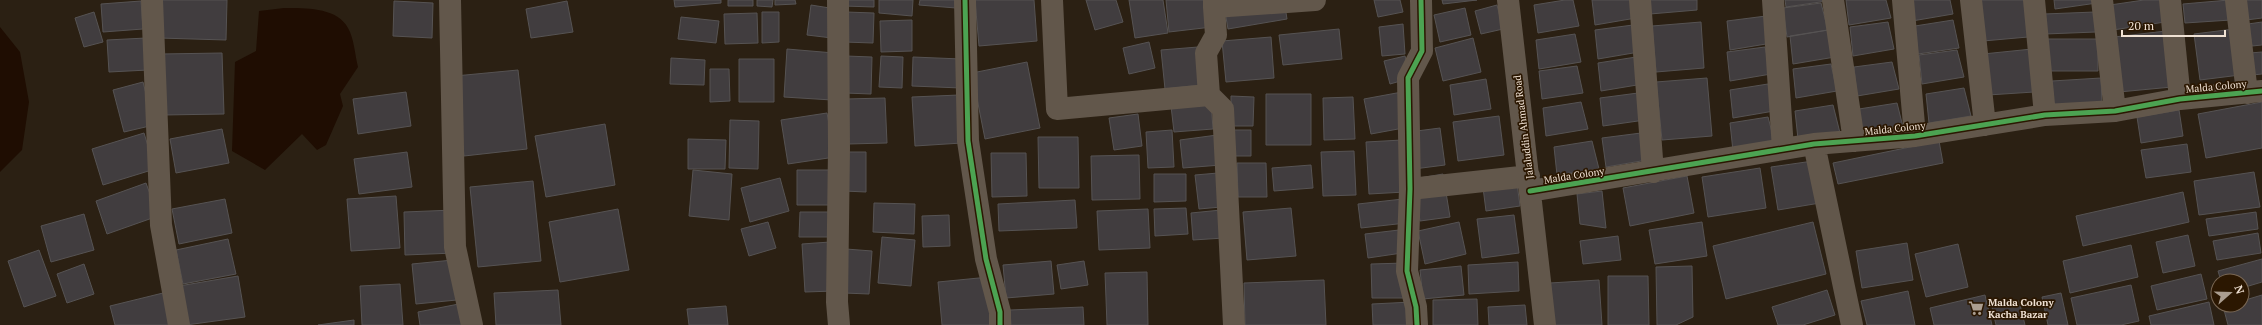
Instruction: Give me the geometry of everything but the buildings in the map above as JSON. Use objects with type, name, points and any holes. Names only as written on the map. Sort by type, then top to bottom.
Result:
[{"type":"street","points":[[152,0],[161,224],[179,325]]},
{"type":"street","points":[[450,0],[455,248],[472,325]]},
{"type":"street","points":[[838,0],[840,148],[837,302],[839,325]]},
{"type":"street","points":[[965,0],[968,141],[986,259],[1000,312],[1000,325]]},
{"type":"street","points":[[1052,0],[1057,109],[1209,95]]},
{"type":"street","points":[[1234,325],[1223,109],[1209,95],[1206,52],[1216,35],[1214,4],[1315,0]]},
{"type":"street","points":[[1417,325],[1416,307],[1407,271],[1410,189],[1408,78],[1422,51],[1422,0]]},
{"type":"street","name":"Jalaluddin Ahmad Road","points":[[1508,0],[1545,325]]},
{"type":"street","points":[[1640,0],[1653,172]]},
{"type":"street","points":[[1773,0],[1783,149]]},
{"type":"street","points":[[1833,0],[1854,141]]},
{"type":"street","points":[[1902,0],[1915,136]]},
{"type":"street","points":[[1971,0],[1985,125]]},
{"type":"street","points":[[2034,0],[2045,115]]},
{"type":"street","points":[[2102,0],[2115,111]]},
{"type":"street","points":[[2170,0],[2180,99]]},
{"type":"street","points":[[2236,0],[2254,92]]},
{"type":"street","name":"Malda Colony","points":[[1410,189],[1530,183],[1653,172],[1814,144],[1915,136],[2045,115],[2115,111],[2180,99],[2254,92]]},
{"type":"street","points":[[1814,144],[1852,325]]},
{"type":"shaded area","points":[[284,8],[319,10],[328,12],[343,21],[352,37],[358,67],[340,94],[343,106],[326,145],[317,150],[302,134],[265,170],[232,151],[235,62],[256,51],[259,11]]},
{"type":"shaded area","points":[[0,27],[20,52],[29,102],[22,150],[0,172]]},
{"type":"cycle path","points":[[965,0],[968,141],[986,259],[1000,312],[1000,325]]},
{"type":"cycle path","points":[[1417,325],[1416,307],[1407,271],[1410,189],[1408,78],[1422,51],[1421,0]]},
{"type":"cycle path","points":[[1530,191],[1814,144],[1915,136],[2045,115],[2115,111],[2180,99],[2262,91]]},
{"type":"place","name":"Malda Colony Kacha Bazar","points":[[1976,308]]}]
